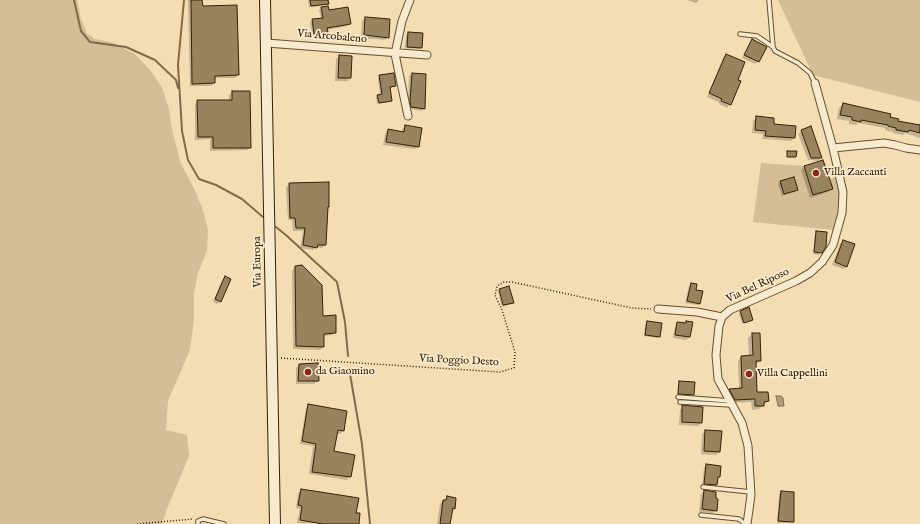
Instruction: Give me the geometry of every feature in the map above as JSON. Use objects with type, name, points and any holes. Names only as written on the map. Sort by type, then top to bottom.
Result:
[{"type":"main road","name":"Via Europa","points":[[265,0],[275,524]]},
{"type":"street","points":[[408,116],[395,54],[402,22],[410,0]]},
{"type":"street","name":"Via Arcobaleno","points":[[266,43],[395,54],[427,55]]},
{"type":"street","name":"Via Bel Riposo","points":[[746,524],[751,492],[748,446],[745,429],[721,386],[716,371],[719,326],[725,313],[803,277],[828,255],[833,245],[840,224],[843,198],[842,182],[834,148],[815,83]]},
{"type":"street","points":[[834,148],[884,143],[920,150]]},
{"type":"street","points":[[658,309],[697,312],[722,317]]},
{"type":"lane","points":[[769,0],[773,47]]},
{"type":"lane","points":[[740,34],[757,36],[773,47],[775,51],[798,63],[810,73],[815,83]]},
{"type":"lane","points":[[678,397],[731,403]]},
{"type":"lane","points":[[680,402],[731,403]]},
{"type":"lane","points":[[702,487],[751,492]]},
{"type":"lane","points":[[701,515],[739,519],[746,524]]},
{"type":"lane","points":[[198,522],[203,519],[224,524]]},
{"type":"path","name":"Via Poggio Desto","points":[[272,358],[500,372],[514,368],[515,352],[502,310],[495,295],[497,286],[504,282],[512,282],[632,308],[658,309]]},
{"type":"path","points":[[138,524],[195,519],[198,522]]},
{"type":"shaded area","points":[[0,0],[77,0],[81,19],[87,33],[95,39],[114,43],[135,54],[150,70],[162,87],[169,109],[172,130],[181,164],[193,186],[203,210],[208,230],[207,251],[198,273],[194,293],[194,320],[190,350],[168,401],[166,430],[187,435],[189,456],[162,524],[0,524]]},
{"type":"shaded area","points":[[778,0],[920,0],[920,102],[813,75]]},
{"type":"shaded area","points":[[761,163],[804,166],[813,195],[832,189],[829,179],[837,177],[841,193],[841,202],[834,230],[753,222]]},
{"type":"shaded area","points":[[776,396],[781,396],[783,398],[784,406],[778,406]]},
{"type":"building","points":[[191,0],[202,0],[203,6],[237,5],[239,75],[215,76],[215,83],[192,84]]},
{"type":"building","points":[[310,0],[328,0],[329,4],[311,6]]},
{"type":"building","points":[[328,6],[329,10],[348,7],[351,24],[327,28],[328,32],[314,34],[312,19],[323,18],[321,7]]},
{"type":"building","points":[[365,17],[390,19],[389,38],[364,35]]},
{"type":"building","points":[[408,32],[423,33],[422,48],[407,47]]},
{"type":"building","points":[[752,39],[767,47],[759,62],[744,55]]},
{"type":"building","points":[[726,54],[745,62],[738,80],[741,81],[731,105],[721,101],[722,99],[709,93]]},
{"type":"building","points":[[339,55],[352,56],[351,78],[338,78]]},
{"type":"building","points":[[394,73],[396,86],[390,87],[392,101],[379,103],[377,95],[382,94],[379,75]]},
{"type":"building","points":[[412,73],[426,74],[425,109],[411,107]]},
{"type":"building","points":[[232,91],[250,91],[251,148],[213,148],[213,137],[198,137],[197,100],[232,100]]},
{"type":"building","points":[[843,103],[891,114],[890,117],[899,119],[898,121],[920,125],[920,133],[909,130],[908,132],[896,130],[896,128],[888,125],[861,120],[861,122],[852,120],[852,117],[840,115]]},
{"type":"building","points":[[756,116],[774,118],[774,124],[796,126],[795,138],[765,136],[766,131],[755,130]]},
{"type":"building","points":[[405,125],[422,128],[419,147],[386,142],[388,129],[404,132]]},
{"type":"building","points":[[811,126],[822,158],[811,158],[801,130]]},
{"type":"building","points":[[787,151],[797,151],[796,157],[787,157]]},
{"type":"building","name":"Villa Zaccanti","points":[[823,160],[833,189],[813,195],[804,166]]},
{"type":"building","points":[[794,177],[798,190],[784,194],[780,181]]},
{"type":"building","points":[[329,182],[326,245],[318,245],[317,248],[303,245],[305,228],[296,228],[295,218],[290,218],[289,183]]},
{"type":"building","points":[[816,231],[827,232],[826,247],[822,253],[814,252]]},
{"type":"building","points":[[843,240],[855,244],[847,267],[835,262]]},
{"type":"building","points":[[302,265],[322,285],[323,316],[336,315],[336,333],[324,334],[324,347],[296,346],[295,266]]},
{"type":"building","points":[[225,276],[231,279],[221,302],[215,299]]},
{"type":"building","points":[[691,283],[697,284],[696,290],[703,291],[700,304],[687,301]]},
{"type":"building","points":[[509,286],[514,303],[503,305],[499,289]]},
{"type":"building","points":[[749,307],[753,320],[744,323],[740,311]]},
{"type":"building","points":[[647,321],[662,323],[660,337],[645,335]]},
{"type":"building","points":[[686,321],[693,322],[690,337],[675,335],[677,322],[686,323]]},
{"type":"building","name":"Villa Cappellini","points":[[752,333],[760,333],[761,361],[756,361],[757,392],[768,392],[769,401],[764,402],[764,406],[755,406],[755,399],[735,400],[729,389],[742,388],[741,356],[753,355]]},
{"type":"building","name":"da Giaomino","points":[[318,363],[319,381],[298,381],[299,364]]},
{"type":"building","points":[[679,381],[695,382],[694,395],[678,394]]},
{"type":"building","points":[[308,404],[347,411],[344,431],[338,430],[334,451],[355,455],[351,477],[312,472],[316,444],[302,441]]},
{"type":"building","points":[[682,405],[703,407],[702,423],[682,422]]},
{"type":"building","points":[[705,430],[722,431],[720,452],[704,451]]},
{"type":"building","points":[[706,464],[721,466],[720,477],[718,477],[717,485],[704,484]]},
{"type":"building","points":[[301,489],[359,498],[356,513],[360,513],[359,524],[323,524],[300,520],[302,506],[298,505]]},
{"type":"building","points":[[704,490],[716,492],[716,498],[718,499],[717,511],[702,509]]},
{"type":"building","points":[[781,491],[794,492],[794,522],[778,521]]},
{"type":"building","points":[[447,496],[456,498],[455,509],[453,508],[450,524],[440,524],[443,500],[446,500]]},
{"type":"waterway","points":[[74,0],[81,31],[90,42],[126,47],[155,60],[176,80],[178,88]]},
{"type":"waterway","points":[[184,0],[178,65],[182,131],[188,160],[199,179],[216,185],[242,199],[263,217]]},
{"type":"waterway","points":[[276,227],[337,282],[345,322],[348,356]]},
{"type":"waterway","points":[[349,368],[362,444],[370,524]]},
{"type":"place","name":"Villa Zaccanti","points":[[816,173]]},
{"type":"place","name":"da Giaomino","points":[[308,372]]},
{"type":"place","name":"Villa Cappellini","points":[[749,374]]}]
